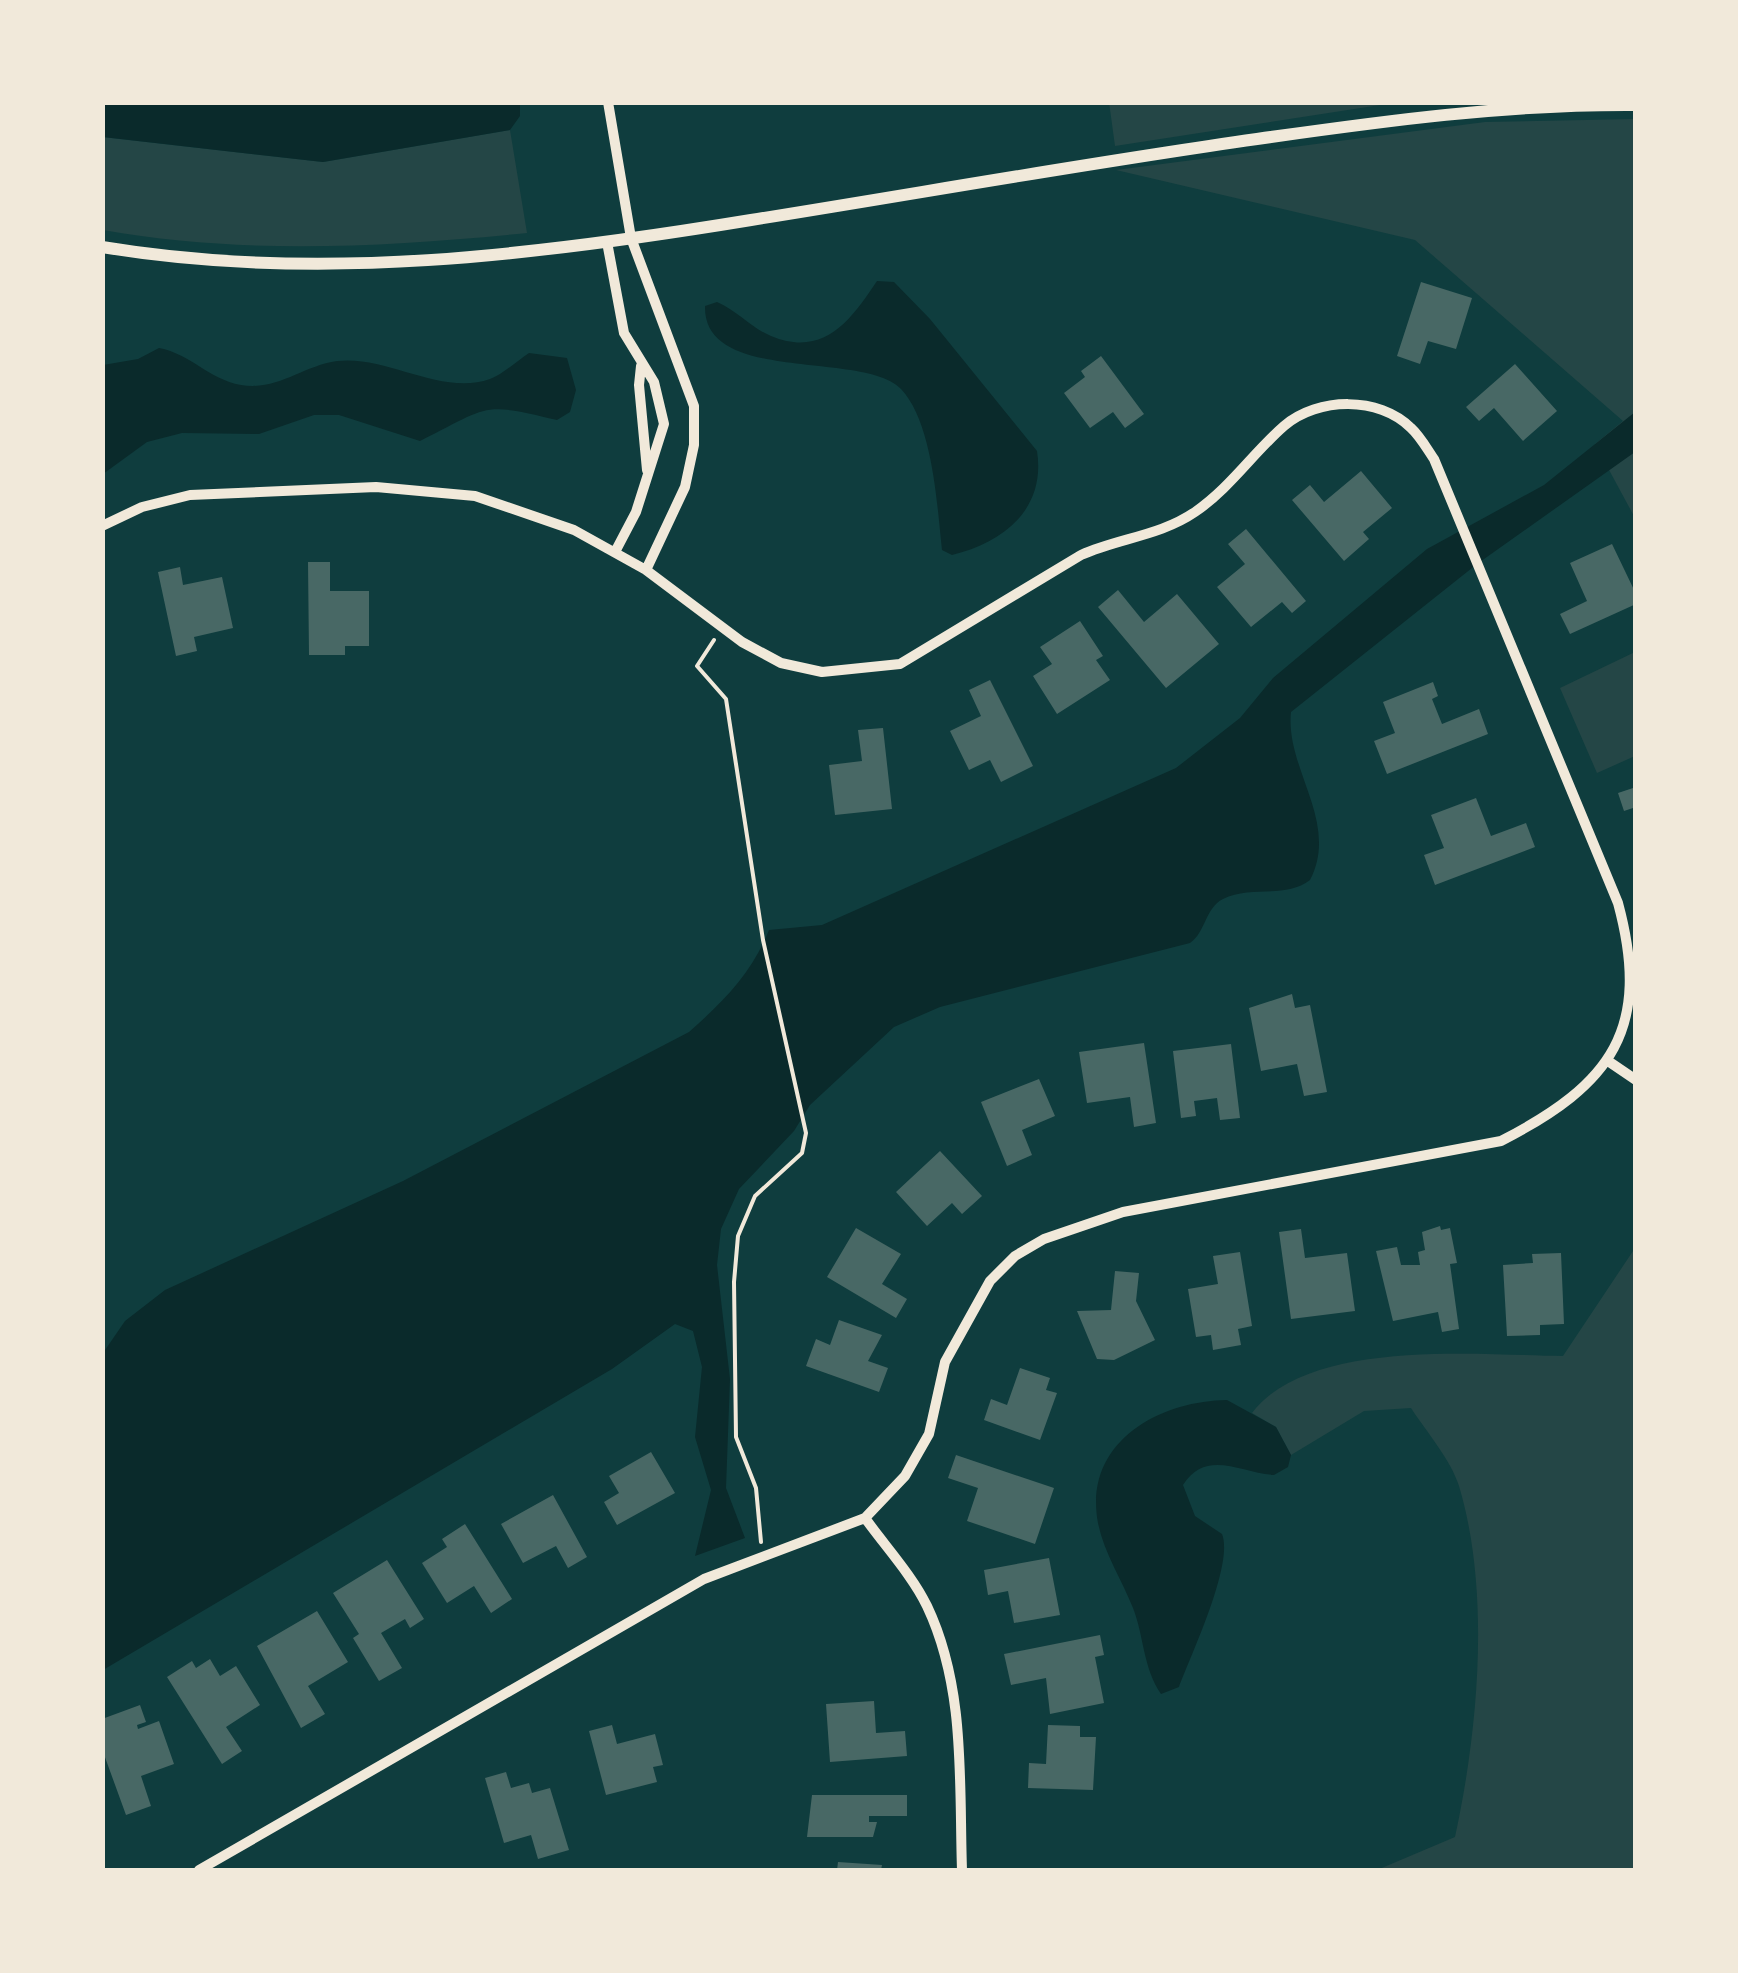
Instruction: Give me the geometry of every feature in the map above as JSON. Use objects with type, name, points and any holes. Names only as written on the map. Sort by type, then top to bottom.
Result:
[{"type":"street","points":[[608,102],[631,238],[694,406],[694,445],[685,487],[646,570]]},
{"type":"street","points":[[102,248],[178,258],[294,264],[440,260],[607,242],[1393,119],[1527,106],[1636,106]]},
{"type":"street","points":[[607,242],[624,333],[654,382],[664,424],[661,445],[647,471],[636,512],[614,552]]},
{"type":"street","points":[[641,366],[638,385],[647,471]]},
{"type":"street","points":[[102,526],[142,507],[190,495],[410,488],[508,505],[574,530],[646,570],[723,628],[781,663],[822,672],[900,664],[1081,555],[1111,542],[1154,534],[1194,512],[1286,424],[1301,416],[1346,404],[1380,408],[1411,427],[1434,459],[1618,903],[1632,959],[1620,1036],[1608,1061],[1556,1113],[1500,1140],[1111,1215],[1029,1247],[990,1282],[969,1312],[945,1362],[929,1434],[905,1476],[866,1518],[704,1578],[199,1870]]},
{"type":"street","points":[[1608,1061],[1636,1080]]},
{"type":"street","points":[[866,1518],[926,1605],[945,1655],[956,1702],[962,1870]]},
{"type":"path","points":[[723,628],[697,666],[726,698],[763,940],[806,1133],[802,1153],[755,1196],[738,1236],[734,1282],[736,1438],[756,1488],[763,1557]]},
{"type":"shaded area","points":[[1109,102],[1393,102],[1393,103],[1115,146]]},
{"type":"shaded area","points":[[103,103],[520,103],[520,116],[510,130],[323,162],[103,137]]},
{"type":"shaded area","points":[[1635,119],[1635,518],[1595,444],[1623,421],[1415,240],[1116,170],[1485,122]]},
{"type":"shaded area","points":[[510,130],[527,233],[367,245],[261,246],[103,230],[102,137],[323,162]]},
{"type":"shaded area","points":[[877,281],[894,282],[930,319],[1037,451],[1035,490],[1017,520],[988,541],[952,555],[942,550],[927,443],[912,404],[901,389],[882,377],[756,357],[729,347],[711,331],[705,306],[717,302],[771,336],[806,342],[821,339],[846,321]]},
{"type":"shaded area","points":[[159,348],[181,355],[229,382],[254,386],[337,361],[375,364],[452,383],[471,383],[495,377],[529,353],[567,358],[576,390],[570,412],[557,420],[498,409],[473,414],[420,441],[339,415],[314,415],[259,434],[182,433],[147,442],[103,474],[103,365],[138,359]]},
{"type":"shaded area","points":[[1635,412],[1635,452],[1477,564],[1291,712],[1291,733],[1319,837],[1318,858],[1310,880],[1290,889],[1223,899],[1212,908],[1190,943],[940,1007],[894,1027],[810,1105],[794,1131],[739,1189],[721,1229],[717,1265],[730,1379],[726,1488],[745,1538],[695,1556],[711,1490],[695,1437],[702,1367],[693,1331],[675,1324],[612,1369],[103,1670],[103,1353],[125,1321],[165,1290],[403,1181],[689,1032],[736,985],[769,930],[822,925],[1176,768],[1240,718],[1273,678],[1427,549],[1544,485]]},
{"type":"shaded area","points":[[1635,652],[1635,756],[1597,773],[1560,688]]},
{"type":"shaded area","points":[[1635,1248],[1635,1870],[1377,1870],[1455,1837],[1470,1752],[1478,1662],[1475,1571],[1459,1486],[1411,1408],[1364,1411],[1291,1455],[1276,1427],[1252,1413],[1278,1389],[1313,1372],[1353,1362],[1442,1354],[1563,1356]]},
{"type":"shaded area","points":[[1227,1400],[1276,1427],[1291,1455],[1288,1467],[1274,1475],[1213,1465],[1192,1474],[1183,1485],[1195,1516],[1222,1534],[1224,1548],[1217,1587],[1179,1687],[1161,1694],[1151,1674],[1133,1608],[1101,1534],[1096,1495],[1102,1470],[1114,1449],[1131,1432],[1176,1408]]},
{"type":"building","points":[[1421,282],[1472,298],[1456,349],[1428,341],[1420,364],[1397,356]]},
{"type":"building","points":[[1101,356],[1144,414],[1125,428],[1113,412],[1090,428],[1064,393],[1085,377],[1081,371]]},
{"type":"building","points":[[1515,364],[1557,411],[1523,441],[1494,408],[1479,421],[1466,407]]},
{"type":"building","points":[[1361,471],[1392,508],[1363,532],[1369,539],[1344,561],[1292,500],[1310,485],[1324,502]]},
{"type":"building","points":[[1246,529],[1306,601],[1292,613],[1282,602],[1251,627],[1217,587],[1245,564],[1228,544]]},
{"type":"building","points":[[1612,544],[1636,594],[1636,604],[1570,634],[1560,614],[1587,601],[1570,563]]},
{"type":"building","points":[[308,562],[330,562],[330,591],[369,591],[369,646],[345,646],[345,655],[309,655]]},
{"type":"building","points":[[180,567],[183,585],[222,577],[233,628],[194,637],[197,651],[176,656],[158,572]]},
{"type":"building","points":[[1118,590],[1144,622],[1177,594],[1219,644],[1166,688],[1098,607]]},
{"type":"building","points":[[1080,621],[1103,656],[1096,660],[1110,680],[1057,714],[1033,676],[1052,664],[1040,647]]},
{"type":"building","points":[[990,680],[1033,766],[1001,782],[990,760],[969,770],[950,731],[981,716],[969,690]]},
{"type":"building","points":[[1433,682],[1438,696],[1432,699],[1442,724],[1479,709],[1488,734],[1387,774],[1374,741],[1395,733],[1383,702]]},
{"type":"building","points":[[883,728],[892,809],[835,815],[829,765],[862,761],[858,730]]},
{"type":"building","points":[[1636,787],[1636,807],[1624,811],[1618,793]]},
{"type":"building","points":[[1476,798],[1491,836],[1526,823],[1535,847],[1435,885],[1424,855],[1444,848],[1431,815]]},
{"type":"building","points":[[1292,994],[1295,1008],[1310,1005],[1327,1092],[1304,1096],[1297,1064],[1261,1071],[1249,1008]]},
{"type":"building","points":[[1144,1043],[1156,1123],[1134,1127],[1130,1097],[1087,1103],[1079,1052]]},
{"type":"building","points":[[1231,1044],[1240,1118],[1220,1120],[1217,1098],[1194,1101],[1196,1116],[1181,1118],[1173,1051]]},
{"type":"building","points":[[1039,1079],[1055,1116],[1022,1130],[1032,1155],[1007,1166],[981,1102]]},
{"type":"building","points":[[940,1151],[982,1196],[962,1214],[952,1203],[927,1226],[896,1192]]},
{"type":"building","points":[[1440,1226],[1441,1230],[1450,1228],[1457,1263],[1450,1264],[1459,1329],[1442,1332],[1438,1312],[1393,1321],[1376,1251],[1397,1247],[1401,1265],[1420,1265],[1418,1252],[1425,1250],[1422,1232]]},
{"type":"building","points":[[856,1228],[901,1254],[882,1284],[907,1299],[896,1318],[827,1277]]},
{"type":"building","points":[[1301,1229],[1305,1258],[1347,1253],[1355,1311],[1291,1319],[1279,1232]]},
{"type":"building","points":[[1240,1252],[1252,1326],[1238,1329],[1241,1345],[1213,1350],[1211,1335],[1196,1337],[1188,1289],[1218,1284],[1213,1256]]},
{"type":"building","points":[[1561,1253],[1564,1324],[1540,1325],[1540,1335],[1507,1336],[1503,1265],[1533,1263],[1532,1254]]},
{"type":"building","points":[[1115,1271],[1139,1273],[1136,1301],[1155,1340],[1114,1360],[1097,1359],[1077,1311],[1111,1310]]},
{"type":"building","points":[[839,1320],[882,1335],[868,1361],[888,1368],[879,1392],[806,1366],[816,1339],[830,1345]]},
{"type":"building","points":[[1020,1368],[1050,1378],[1046,1390],[1057,1393],[1040,1440],[984,1420],[991,1399],[1007,1405]]},
{"type":"building","points":[[651,1452],[675,1493],[617,1525],[604,1502],[619,1493],[609,1476]]},
{"type":"building","points":[[956,1455],[1054,1488],[1035,1544],[967,1521],[978,1488],[948,1478]]},
{"type":"building","points":[[553,1495],[587,1557],[568,1568],[556,1546],[523,1563],[501,1524]]},
{"type":"building","points":[[465,1524],[512,1599],[491,1613],[474,1586],[447,1603],[422,1563],[447,1547],[442,1539]]},
{"type":"building","points":[[1049,1558],[1060,1615],[1014,1623],[1008,1591],[988,1595],[984,1570]]},
{"type":"building","points":[[387,1560],[424,1619],[410,1628],[405,1619],[381,1633],[402,1668],[379,1681],[353,1638],[359,1634],[333,1593]]},
{"type":"building","points":[[317,1611],[348,1662],[308,1686],[325,1714],[301,1728],[257,1646]]},
{"type":"building","points":[[1100,1635],[1104,1655],[1095,1657],[1104,1703],[1050,1714],[1046,1678],[1011,1685],[1004,1654]]},
{"type":"building","points":[[210,1659],[220,1676],[236,1666],[260,1705],[226,1727],[242,1751],[222,1764],[167,1677],[192,1661],[196,1668]]},
{"type":"building","points":[[874,1701],[876,1733],[905,1731],[907,1756],[830,1762],[826,1704]]},
{"type":"building","points":[[140,1705],[146,1722],[137,1725],[138,1729],[159,1721],[174,1764],[141,1776],[151,1806],[126,1815],[102,1749],[102,1719]]},
{"type":"building","points":[[612,1725],[617,1744],[655,1734],[663,1765],[653,1767],[657,1782],[606,1795],[589,1731]]},
{"type":"building","points":[[1048,1725],[1080,1726],[1080,1737],[1096,1737],[1093,1790],[1028,1788],[1029,1763],[1046,1764]]},
{"type":"building","points":[[506,1772],[511,1788],[529,1783],[532,1793],[550,1788],[569,1850],[538,1859],[531,1835],[504,1843],[485,1778]]},
{"type":"building","points":[[812,1795],[907,1795],[907,1816],[869,1816],[869,1822],[877,1822],[873,1837],[807,1837]]},
{"type":"building","points":[[838,1862],[882,1865],[881,1870],[837,1870]]}]
